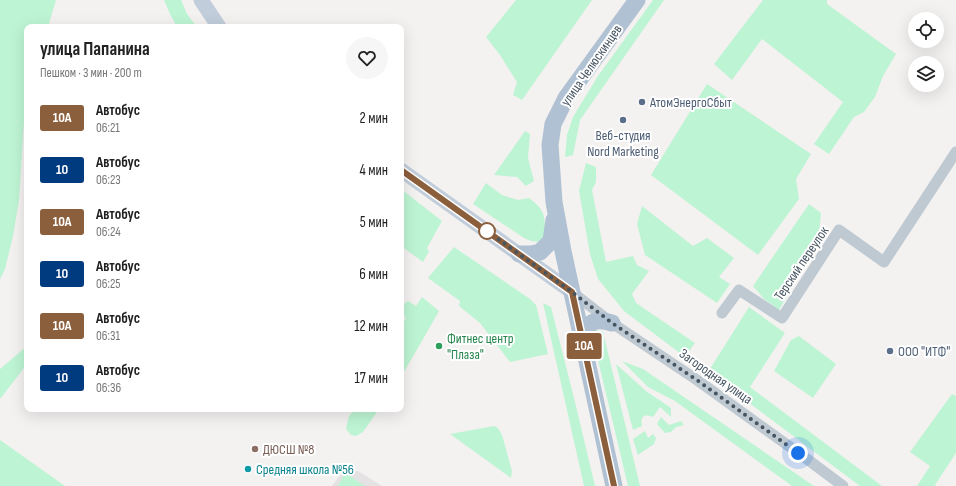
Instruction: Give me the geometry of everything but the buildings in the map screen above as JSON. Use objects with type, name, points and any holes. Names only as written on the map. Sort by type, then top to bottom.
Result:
[{"type":"main road","points":[[201,0],[216,24]]},
{"type":"main road","name":"улица Челюскинцев","points":[[614,486],[562,251],[554,202],[550,145],[553,124],[566,98],[637,0]]},
{"type":"main road","points":[[404,172],[572,292]]},
{"type":"main road","points":[[519,254],[540,252],[551,241],[554,222],[554,202]]},
{"type":"main road","points":[[584,348],[584,335],[586,328],[593,322],[603,320],[612,323]]},
{"type":"street","name":"Терский переулок","points":[[722,313],[739,290],[782,318],[839,230],[884,262],[956,152]]},
{"type":"street","name":"Загородная улица","points":[[572,292],[612,323],[697,380],[842,486]]},
{"type":"shaded area","points":[[343,471],[358,471],[382,486],[332,486]]},
{"type":"green space","points":[[0,0],[56,0],[49,24],[24,24],[24,120],[19,200],[13,236],[5,269],[0,279]]},
{"type":"green space","points":[[164,0],[181,0],[187,14],[195,24],[175,24]]},
{"type":"green space","points":[[516,0],[592,0],[522,100],[513,95],[517,82],[500,55],[486,37]]},
{"type":"green space","points":[[653,0],[664,0],[580,120],[573,155],[565,157],[567,135],[573,117],[598,76]]},
{"type":"green space","points":[[763,0],[827,0],[827,4],[896,54],[883,76],[875,97],[864,112],[854,117],[829,154],[814,144],[843,102],[762,39],[732,80],[714,64]]},
{"type":"green space","points":[[707,84],[811,154],[796,179],[799,199],[758,255],[651,175]]},
{"type":"green space","points":[[525,131],[530,134],[528,158],[534,181],[526,186],[517,177],[494,175]]},
{"type":"green space","points":[[586,163],[596,167],[596,182],[592,190],[606,262],[633,256],[637,265],[649,271],[632,294],[636,303],[695,343],[685,357],[624,311],[598,279],[590,254],[579,191]]},
{"type":"green space","points":[[486,183],[502,195],[518,200],[529,198],[538,206],[543,214],[545,222],[545,235],[540,242],[531,241],[524,238],[473,204]]},
{"type":"green space","points":[[404,191],[442,221],[427,248],[429,251],[423,262],[404,248]]},
{"type":"green space","points":[[809,204],[821,213],[818,243],[779,310],[764,299],[753,286]]},
{"type":"green space","points":[[642,206],[693,246],[707,238],[734,258],[719,277],[730,284],[717,303],[645,255],[637,224]]},
{"type":"green space","points":[[454,247],[530,299],[536,305],[548,354],[510,362],[480,323],[459,306],[460,301],[428,278]]},
{"type":"green space","points":[[422,297],[439,311],[404,372],[404,321],[406,318],[404,316],[404,304],[408,301],[416,306]]},
{"type":"green space","points":[[543,303],[551,307],[595,486],[584,486]]},
{"type":"green space","points":[[749,307],[785,333],[750,387],[882,486],[860,486],[708,372]]},
{"type":"green space","points":[[596,330],[603,332],[640,486],[628,486],[592,335]]},
{"type":"green space","points":[[799,336],[836,364],[813,398],[774,371],[791,340]]},
{"type":"green space","points":[[24,349],[24,368],[0,399],[0,369]]},
{"type":"green space","points":[[622,361],[643,369],[814,486],[792,486],[675,401],[648,387]]},
{"type":"green space","points":[[616,364],[646,391],[671,408],[671,417],[660,407],[653,417],[647,415],[643,417],[642,426],[633,430]]},
{"type":"green space","points":[[952,394],[956,396],[956,453],[935,485],[936,486],[917,486],[930,466],[910,452]]},
{"type":"green space","points":[[352,412],[377,412],[363,432],[356,436],[351,435],[346,429],[349,416]]},
{"type":"green space","points":[[661,417],[669,425],[681,421],[684,425],[676,427],[671,432],[665,433],[657,424]]},
{"type":"green space","points":[[494,426],[498,428],[502,435],[512,471],[511,478],[450,434]]},
{"type":"green space","points":[[645,431],[648,438],[653,434],[656,438],[654,444],[638,455],[633,439]]},
{"type":"green space","points":[[0,440],[65,486],[0,486]]},
{"type":"green space","points":[[345,473],[365,486],[338,486]]},
{"type":"bus line","name":"10А","points":[[404,172],[572,292],[614,486]]},
{"type":"place","name":"АтомЭнергоСбыт","points":[[642,102]]},
{"type":"place","name":"Веб-студия Nord Marketing","points":[[623,120]]},
{"type":"place","name":"Фитнес центр \"Плаза\"","points":[[439,346]]},
{"type":"place","name":"ООО \"ИТФ\"","points":[[890,351]]},
{"type":"place","name":"ДЮСШ №8","points":[[255,449]]},
{"type":"place","name":"Средняя школа №56","points":[[248,469]]},
{"type":"route","points":[[487,231],[572,292],[612,323],[697,380],[798,453]]}]
